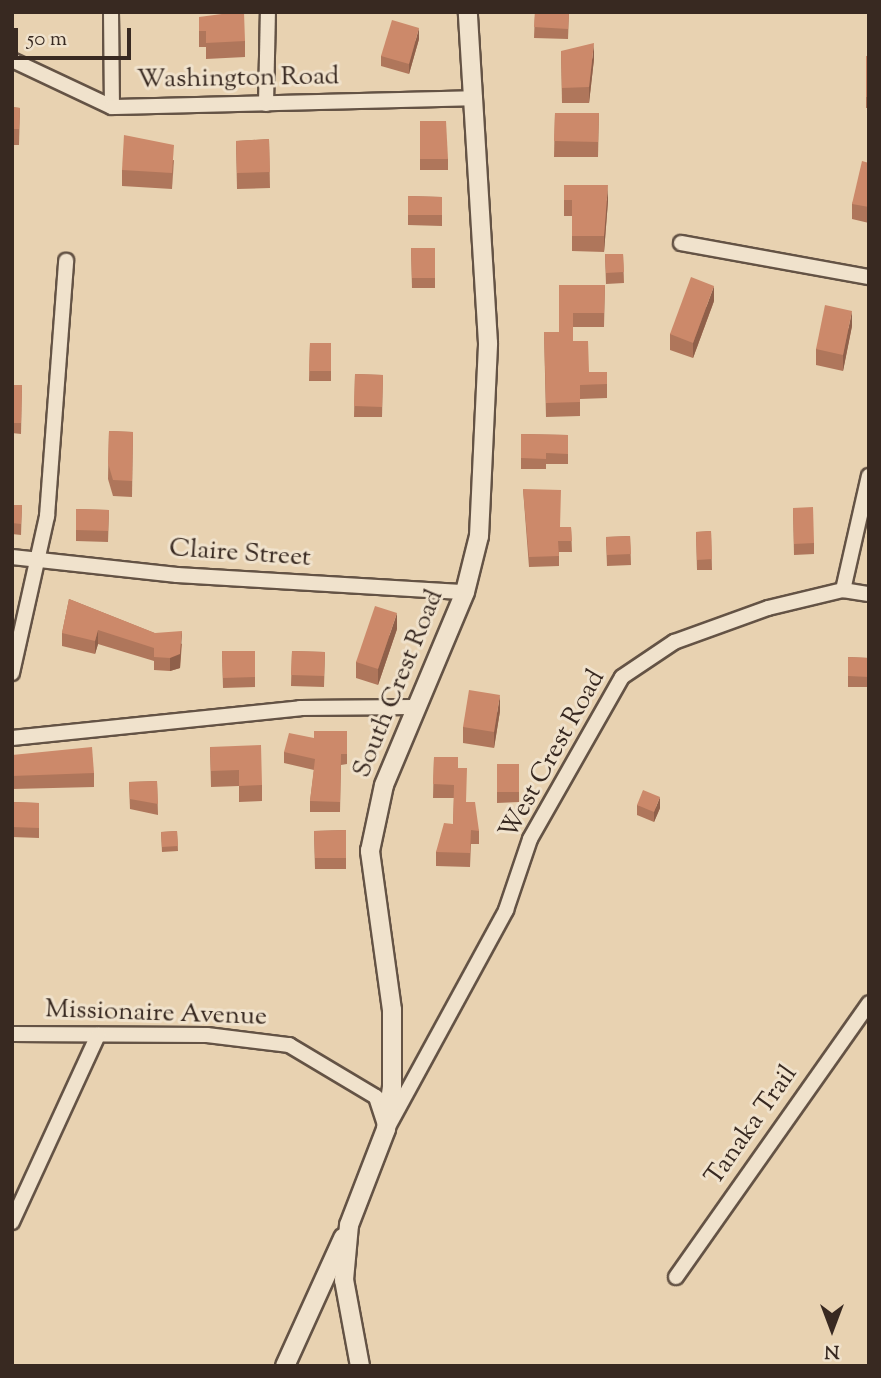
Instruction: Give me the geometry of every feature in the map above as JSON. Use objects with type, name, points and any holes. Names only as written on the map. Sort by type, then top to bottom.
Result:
[{"type":"street","points":[[111,12],[112,107]]},
{"type":"street","points":[[266,104],[268,12]]},
{"type":"street","name":"South Crest Road","points":[[360,1366],[344,1280],[349,1225],[386,1129],[392,1010],[370,851],[384,785],[413,707],[465,592],[479,536],[488,393],[475,98],[468,12]]},
{"type":"street","name":"Washington Road","points":[[12,60],[112,107],[475,98]]},
{"type":"street","points":[[681,243],[869,277]]},
{"type":"street","points":[[12,673],[40,556],[66,261]]},
{"type":"street","points":[[844,590],[869,475]]},
{"type":"street","name":"Claire Street","points":[[12,557],[40,556],[177,575],[465,592]]},
{"type":"street","name":"West Crest Road","points":[[386,1129],[506,910],[530,839],[622,677],[674,642],[844,590],[869,594]]},
{"type":"street","points":[[12,738],[300,708],[413,707]]},
{"type":"street","name":"Tanaka Trail","points":[[676,1277],[869,1003]]},
{"type":"street","name":"Missionaire Avenue","points":[[12,1034],[207,1035],[289,1045],[376,1097],[386,1129]]},
{"type":"street","points":[[12,1222],[98,1035]]},
{"type":"street","points":[[285,1366],[349,1225]]},
{"type":"building","points":[[244,12],[245,41],[206,43],[206,31],[199,31],[199,17]]},
{"type":"building","points":[[535,12],[569,12],[568,29],[534,27]]},
{"type":"building","points":[[392,20],[419,28],[409,64],[381,56]]},
{"type":"building","points":[[594,43],[589,87],[562,88],[561,51]]},
{"type":"building","points":[[866,56],[869,56],[869,97],[866,97]]},
{"type":"building","points":[[12,107],[20,108],[19,129],[12,129]]},
{"type":"building","points":[[555,113],[599,113],[598,142],[554,141]]},
{"type":"building","points":[[420,121],[446,121],[448,159],[420,159]]},
{"type":"building","points":[[124,135],[174,145],[172,173],[122,170]]},
{"type":"building","points":[[269,139],[270,172],[237,173],[236,141]]},
{"type":"building","points":[[862,161],[869,163],[869,207],[852,204]]},
{"type":"building","points":[[564,185],[608,185],[604,236],[572,236],[572,200],[564,200]]},
{"type":"building","points":[[408,196],[442,197],[442,215],[408,215]]},
{"type":"building","points":[[411,248],[435,248],[435,278],[412,278]]},
{"type":"building","points":[[605,254],[623,254],[624,272],[606,273]]},
{"type":"building","points":[[691,277],[714,286],[693,343],[670,334]]},
{"type":"building","points":[[559,285],[605,285],[604,313],[573,313],[573,341],[588,341],[589,372],[607,372],[607,384],[580,385],[580,402],[546,403],[544,332],[559,332]]},
{"type":"building","points":[[825,305],[852,311],[843,355],[816,349]]},
{"type":"building","points":[[310,343],[331,343],[331,371],[309,371]]},
{"type":"building","points":[[355,374],[383,375],[382,407],[354,406]]},
{"type":"building","points":[[12,385],[22,385],[21,423],[12,423]]},
{"type":"building","points":[[109,431],[133,432],[132,481],[113,480],[108,463]]},
{"type":"building","points":[[521,434],[568,435],[568,454],[546,453],[546,459],[521,458]]},
{"type":"building","points":[[523,489],[561,490],[560,527],[571,527],[572,541],[558,541],[559,556],[529,557]]},
{"type":"building","points":[[12,505],[22,505],[21,524],[12,523]]},
{"type":"building","points":[[813,507],[814,543],[794,544],[793,508]]},
{"type":"building","points":[[76,509],[109,510],[108,531],[76,530]]},
{"type":"building","points":[[711,531],[712,559],[697,560],[696,532]]},
{"type":"building","points":[[630,536],[631,554],[607,555],[606,537]]},
{"type":"building","points":[[69,599],[155,633],[182,631],[180,654],[170,658],[154,657],[154,648],[98,630],[95,641],[62,633]]},
{"type":"building","points":[[375,606],[397,613],[378,669],[356,662]]},
{"type":"building","points":[[222,651],[255,651],[255,677],[223,678]]},
{"type":"building","points":[[292,651],[325,652],[324,676],[291,675]]},
{"type":"building","points":[[848,657],[869,658],[869,677],[848,676]]},
{"type":"building","points":[[469,690],[500,695],[494,732],[463,727]]},
{"type":"building","points":[[314,731],[347,731],[347,754],[341,754],[340,802],[310,801],[315,759],[284,752],[289,733],[314,738]]},
{"type":"building","points":[[261,745],[262,785],[239,786],[239,770],[211,771],[210,747]]},
{"type":"building","points":[[92,747],[94,773],[12,776],[12,755]]},
{"type":"building","points":[[434,757],[458,757],[458,768],[467,768],[466,802],[475,802],[479,831],[471,830],[470,853],[436,852],[444,823],[453,824],[454,785],[433,784]]},
{"type":"building","points":[[497,764],[519,764],[519,792],[497,792]]},
{"type":"building","points":[[157,781],[158,804],[130,799],[129,782]]},
{"type":"building","points":[[643,790],[660,797],[654,812],[637,805]]},
{"type":"building","points":[[12,802],[39,803],[39,828],[12,827]]},
{"type":"building","points":[[346,830],[346,858],[315,858],[314,831]]},
{"type":"building","points":[[177,831],[178,846],[162,847],[161,832]]}]
